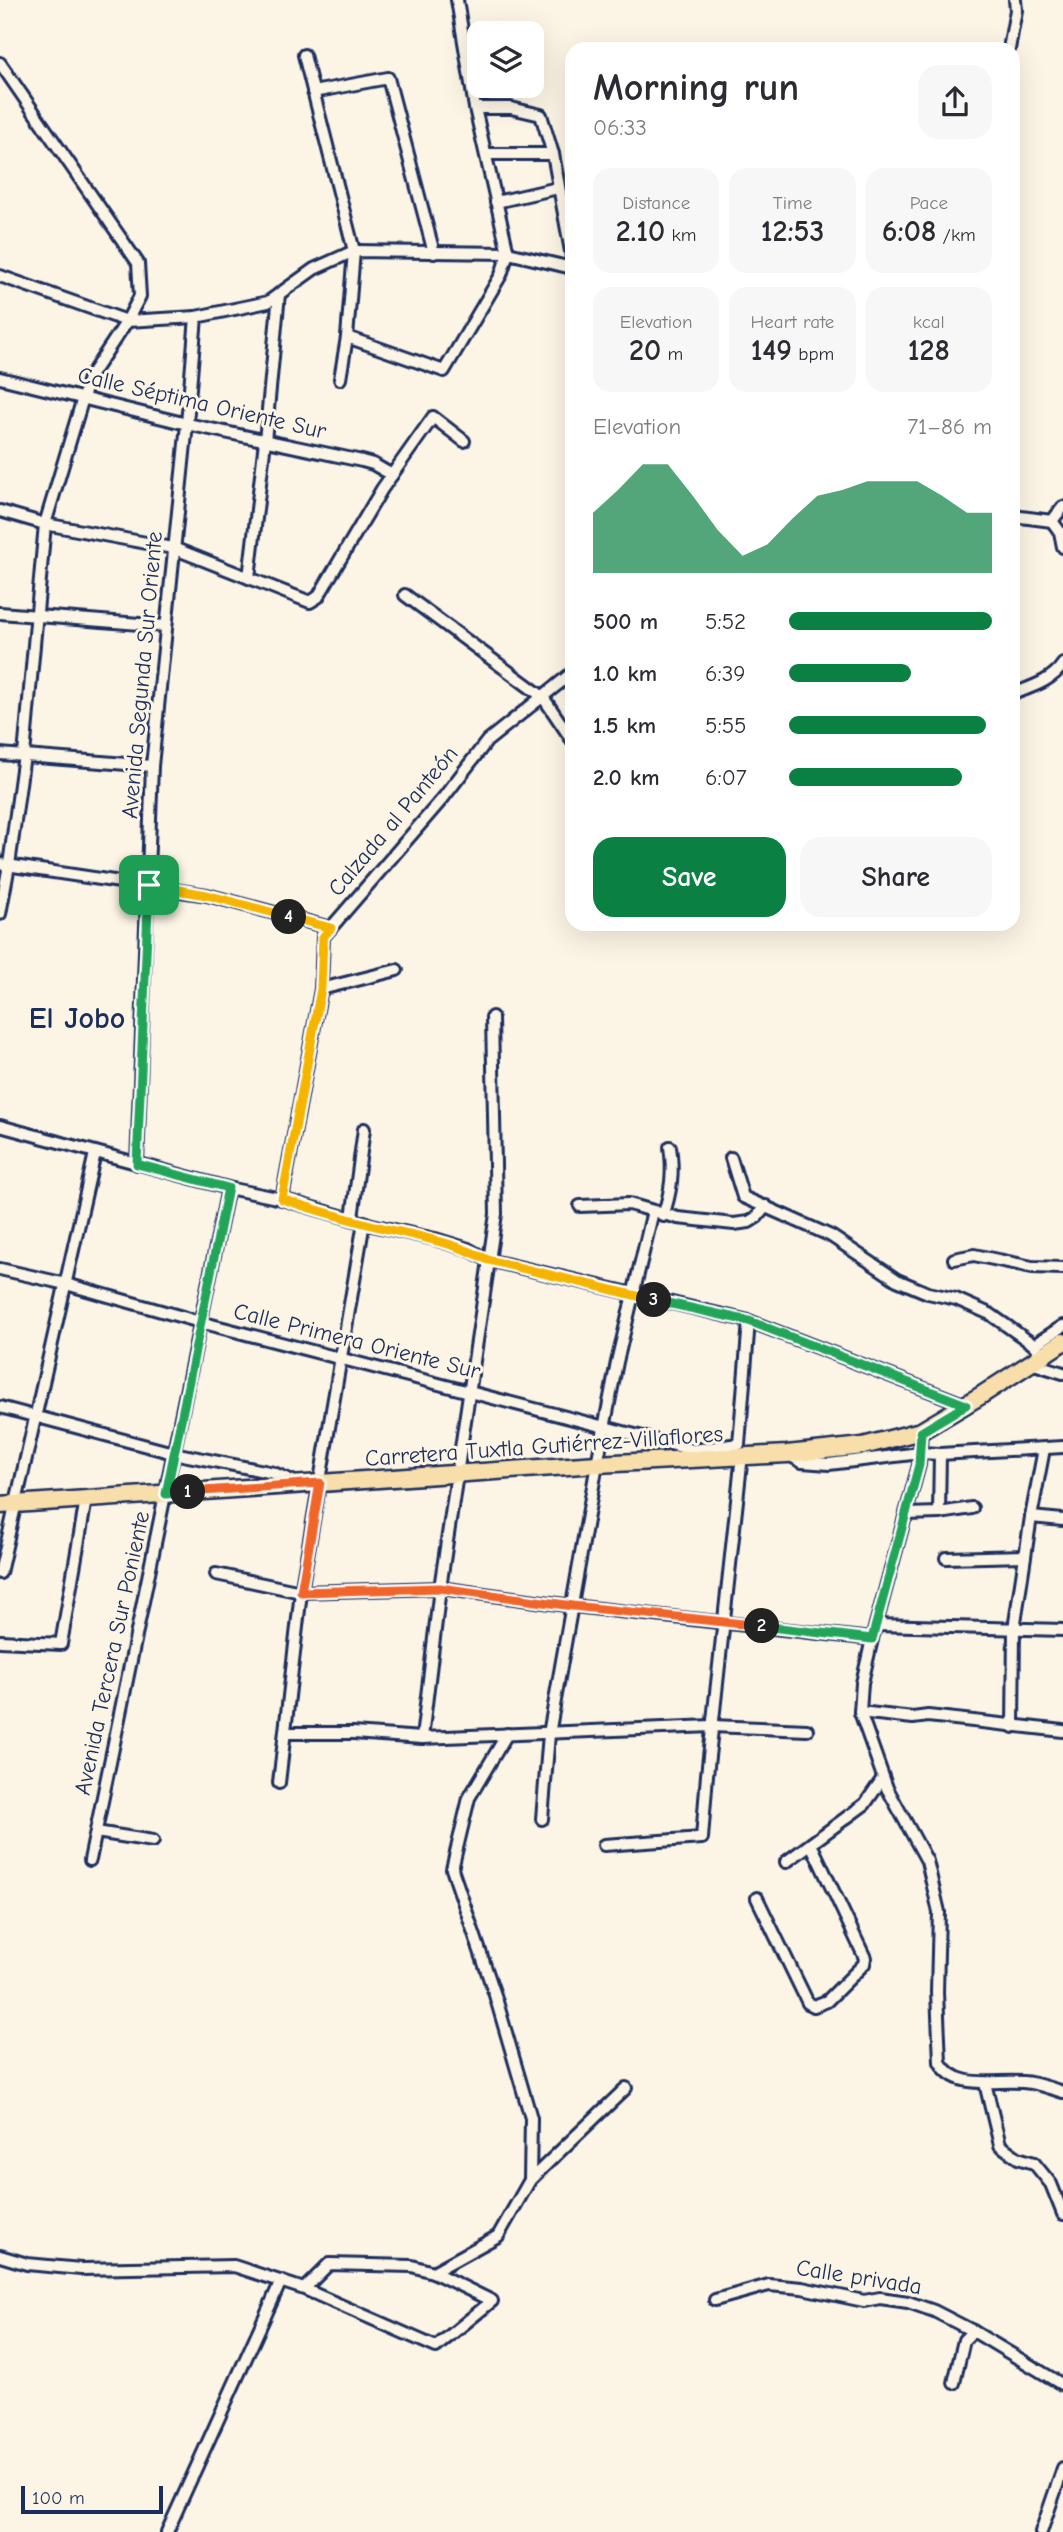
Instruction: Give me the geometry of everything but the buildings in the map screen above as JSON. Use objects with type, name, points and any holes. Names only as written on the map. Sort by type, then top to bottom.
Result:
[{"type":"main road","name":"Carretera Tuxtla Gutiérrez-Villaflores","points":[[7,1504],[597,1464],[741,1449],[786,1454],[863,1446],[921,1432],[966,1405],[1036,1354],[1063,1342]]},
{"type":"street","points":[[347,337],[444,371],[501,275],[508,253],[475,108],[457,0]]},
{"type":"street","points":[[1010,42],[1016,10],[1014,0]]},
{"type":"street","points":[[304,55],[354,251],[347,337],[340,379]]},
{"type":"street","points":[[0,63],[138,263],[140,296],[127,321],[89,378],[45,524],[24,755],[5,865],[0,914]]},
{"type":"street","points":[[313,92],[388,78],[434,253]]},
{"type":"street","points":[[475,108],[511,108],[541,115],[552,153],[565,222]]},
{"type":"street","points":[[486,154],[552,153]]},
{"type":"street","points":[[496,202],[558,188]]},
{"type":"street","points":[[0,276],[127,321],[196,317],[268,302],[314,268],[354,251],[508,253],[565,266]]},
{"type":"street","points":[[248,578],[279,294]]},
{"type":"street","name":"Avenida Segunda Sur Oriente","points":[[137,1164],[152,766],[196,317]]},
{"type":"street","name":"Calle Séptima Oriente Sur","points":[[0,378],[187,424],[362,461],[392,475]]},
{"type":"street","points":[[0,511],[45,524],[173,548],[310,602],[314,601],[392,475],[433,417],[464,441]]},
{"type":"street","points":[[1052,520],[1063,507]]},
{"type":"street","points":[[1020,517],[1052,520]]},
{"type":"street","points":[[1052,520],[1060,532],[1063,547]]},
{"type":"street","points":[[405,595],[543,697],[565,730]]},
{"type":"street","points":[[0,613],[165,626]]},
{"type":"street","points":[[1020,691],[1045,680],[1063,664]]},
{"type":"street","name":"Calzada al Panteón","points":[[282,1199],[321,989],[323,937],[444,797],[487,741],[565,679]]},
{"type":"street","points":[[0,754],[152,766]]},
{"type":"street","points":[[5,865],[207,895],[331,928]]},
{"type":"street","points":[[321,989],[397,970]]},
{"type":"street","points":[[422,1738],[440,1588],[496,1214],[492,1017]]},
{"type":"street","points":[[0,1126],[228,1188],[282,1199],[435,1239],[468,1249],[488,1260],[749,1321],[966,1405]]},
{"type":"street","points":[[352,1218],[364,1129]]},
{"type":"street","points":[[542,1819],[549,1734],[597,1464],[633,1295],[658,1213],[672,1184],[670,1147]]},
{"type":"street","points":[[0,1573],[7,1504],[35,1416],[95,1153]]},
{"type":"street","points":[[731,1158],[743,1197],[831,1236],[897,1280],[928,1293],[956,1299],[990,1314],[1036,1354],[1063,1373]]},
{"type":"street","name":"Avenida Tercera Sur Poniente","points":[[90,1860],[228,1188]]},
{"type":"street","points":[[580,1206],[629,1203],[658,1213],[734,1224],[749,1222],[766,1206]]},
{"type":"street","points":[[279,1783],[301,1592],[364,1222]]},
{"type":"street","points":[[954,1259],[974,1255],[1032,1267],[1063,1268]]},
{"type":"street","name":"Calle Primera Oriente Sur","points":[[0,1269],[66,1284],[696,1454]]},
{"type":"street","points":[[604,1845],[702,1838],[741,1449],[749,1321]]},
{"type":"street","points":[[1036,1354],[1063,1325]]},
{"type":"street","points":[[0,1407],[173,1454],[274,1473],[301,1485]]},
{"type":"street","points":[[921,1432],[919,1465],[872,1639],[862,1683],[860,1712],[883,1777],[926,1861],[939,1912],[937,1992],[940,2062],[945,2072],[962,2080],[985,2083],[1030,2082],[1063,2092]]},
{"type":"street","points":[[786,1454],[802,1462],[830,1464],[920,1453],[1063,1447]]},
{"type":"street","points":[[1013,1727],[1014,1629],[1044,1449]]},
{"type":"street","points":[[939,1513],[940,1454]]},
{"type":"street","points":[[244,1489],[251,1469]]},
{"type":"street","points":[[0,1641],[61,1644],[86,1499]]},
{"type":"street","points":[[906,1514],[972,1508]]},
{"type":"street","points":[[1031,1517],[1063,1520]]},
{"type":"street","points":[[946,1558],[1025,1556]]},
{"type":"street","points":[[216,1574],[301,1592],[440,1588],[573,1606],[872,1639]]},
{"type":"street","points":[[876,1625],[1063,1630]]},
{"type":"street","points":[[860,1712],[928,1716],[1063,1731]]},
{"type":"street","points":[[285,1733],[353,1733],[422,1738],[712,1726],[807,1730]]},
{"type":"street","points":[[507,1734],[469,1798],[452,1869],[495,1995],[531,2118],[530,2180]]},
{"type":"street","points":[[786,1863],[865,1804],[883,1777]]},
{"type":"street","points":[[96,1832],[153,1841]]},
{"type":"street","points":[[757,1898],[808,2003],[814,2006],[827,2001],[864,1964],[865,1958],[811,1844]]},
{"type":"street","points":[[985,2083],[1000,2145],[1018,2158],[1034,2162],[1051,2184],[1063,2214]]},
{"type":"street","points":[[433,2272],[498,2236],[530,2180],[626,2088]]},
{"type":"street","points":[[0,2256],[27,2264],[82,2269],[234,2266],[304,2289],[436,2347],[492,2301],[433,2272],[412,2266],[329,2264],[304,2289]]},
{"type":"street","points":[[167,2532],[281,2281]]},
{"type":"street","name":"Calle privada","points":[[715,2301],[769,2285],[802,2288],[864,2301],[880,2298],[908,2302],[934,2311],[973,2331],[1063,2385]]},
{"type":"street","points":[[954,2384],[964,2340],[973,2331]]},
{"type":"street","points":[[1041,2532],[1063,2468]]},
{"type":"district","name":"El Jobo","points":[[77,1018]]},
{"type":"route","points":[[149,885],[207,895],[331,928],[323,937],[321,989],[282,1199],[372,1225],[435,1239],[468,1249],[488,1260],[749,1321],[966,1405],[921,1432],[919,1465],[872,1639],[573,1606],[440,1588],[301,1592],[320,1483],[166,1494],[228,1188],[137,1164],[149,885]]}]
